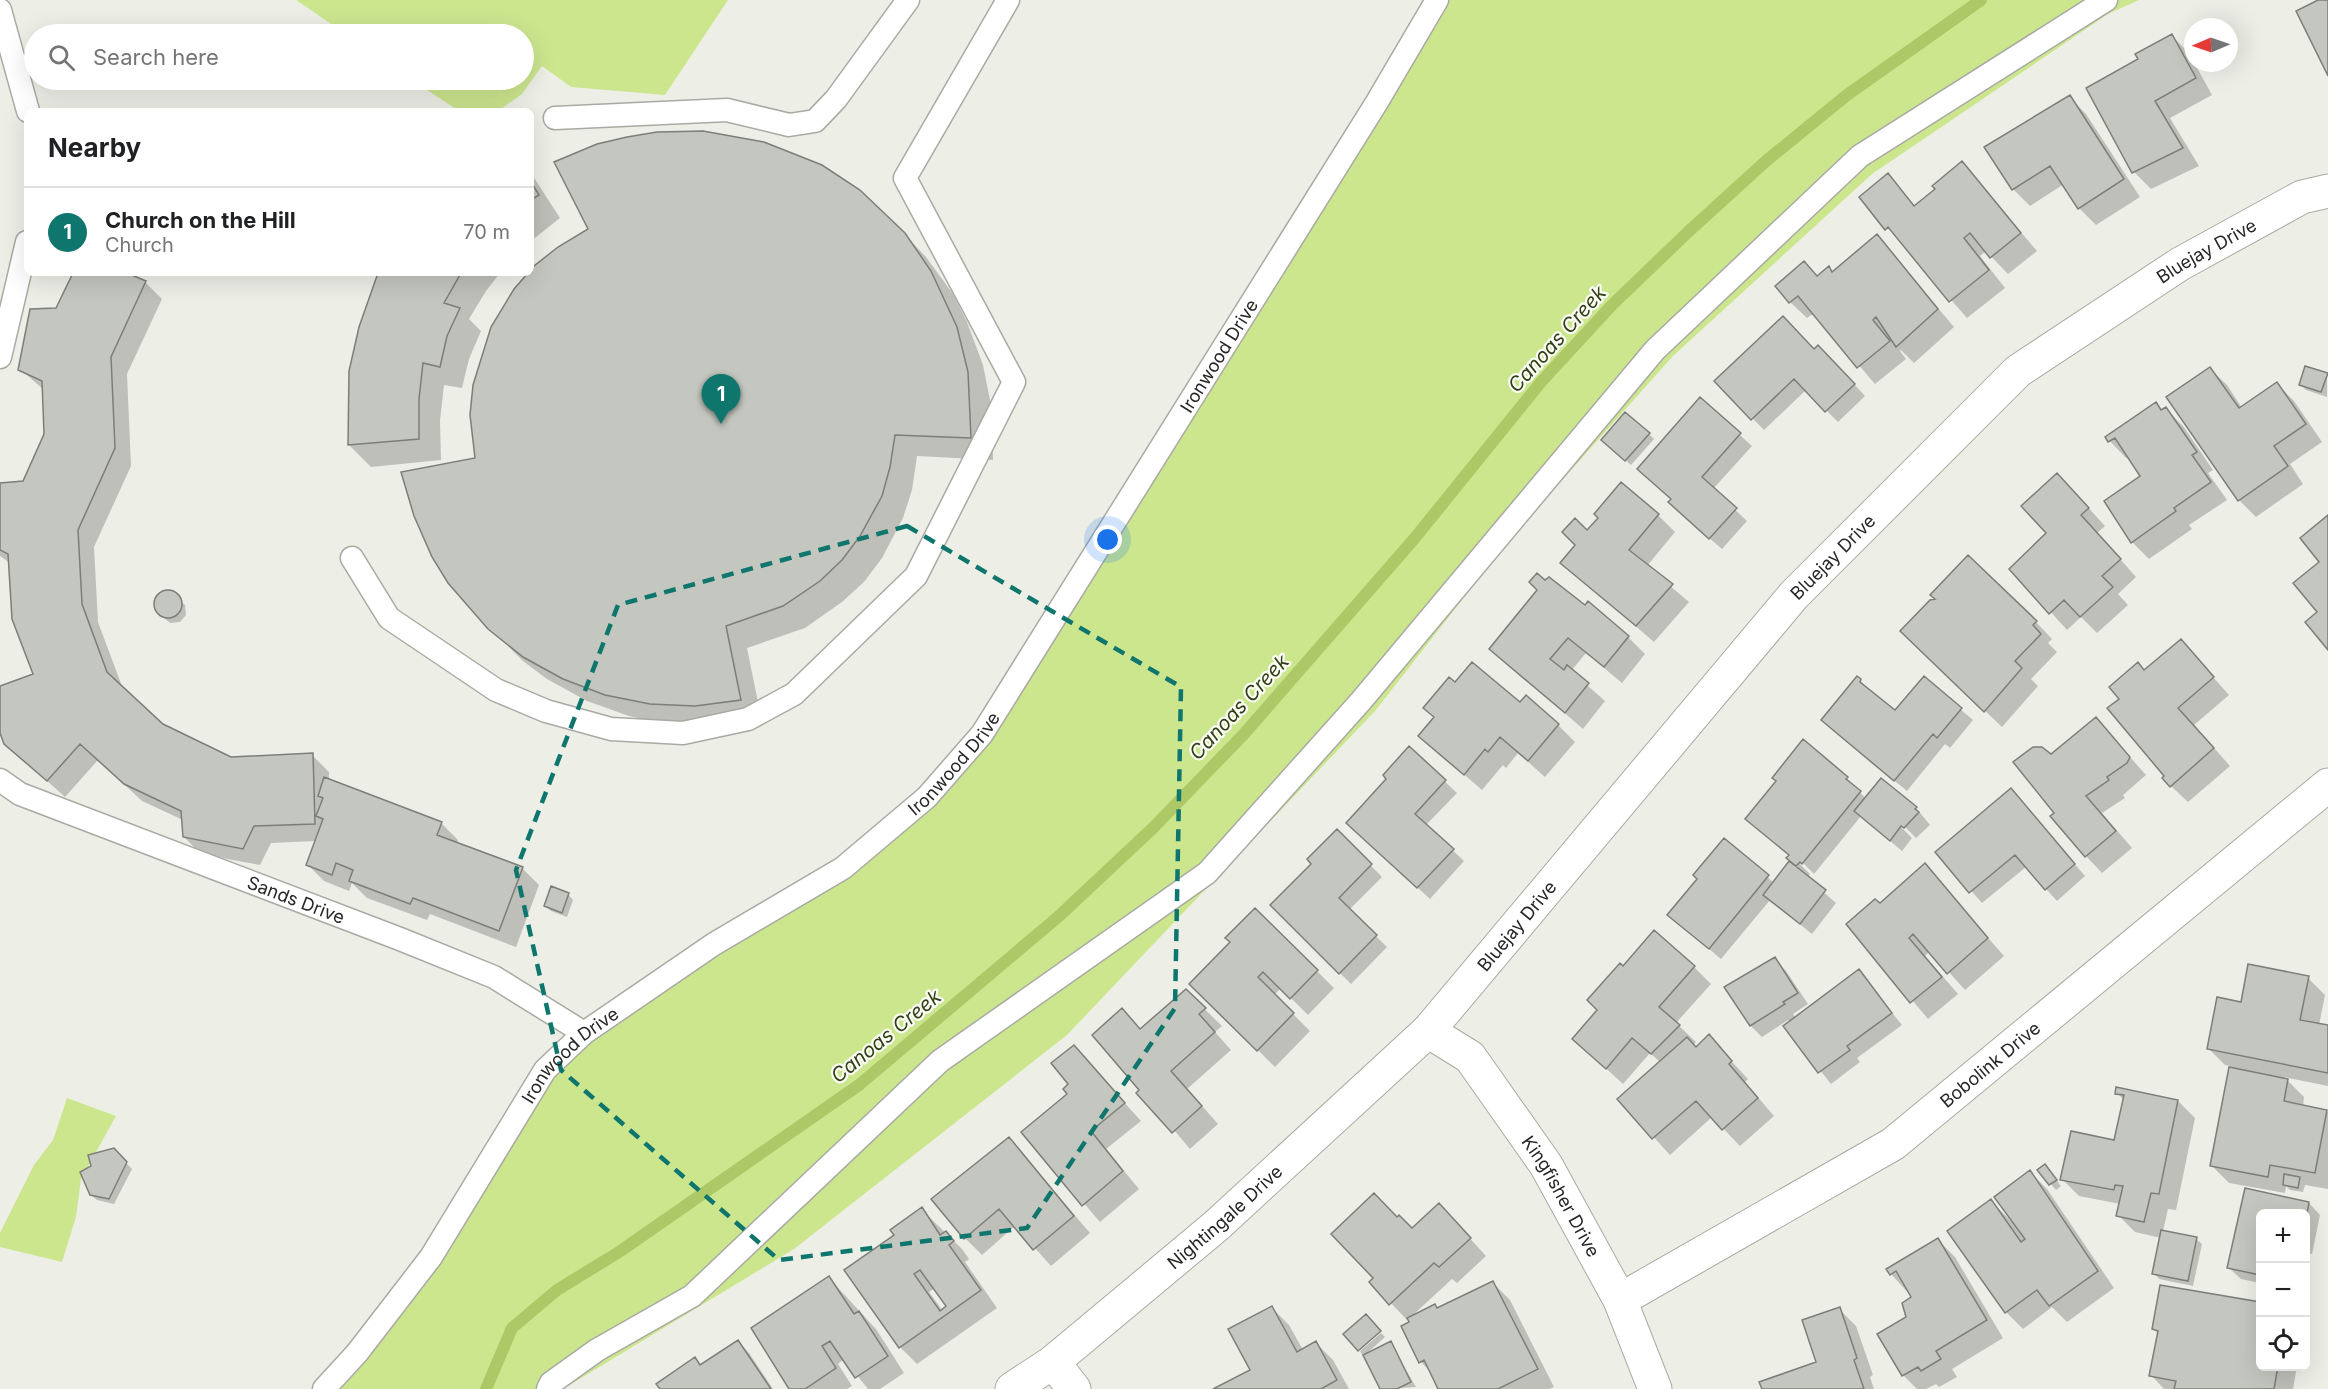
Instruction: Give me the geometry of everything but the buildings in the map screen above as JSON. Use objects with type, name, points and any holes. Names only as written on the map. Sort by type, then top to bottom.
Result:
[{"type":"street","name":"Bluejay Drive","points":[[1428,1031],[1794,595],[2018,371],[2180,264],[2302,197],[2328,190]]},
{"type":"street","name":"Bobolink Drive","points":[[1620,1300],[1893,1144],[2328,785]]},
{"type":"street","name":"Kingfisher Drive","points":[[1428,1031],[1470,1057],[1546,1165],[1620,1300],[1655,1389]]},
{"type":"street","name":"Nightingale Drive","points":[[1012,1389],[1053,1362],[1216,1226],[1428,1031]]},
{"type":"street","points":[[1053,1362],[1074,1389]]},
{"type":"lane","points":[[555,118],[727,110],[789,125],[814,121],[836,99],[908,0]]},
{"type":"lane","points":[[352,558],[389,618],[496,690],[546,711],[611,729],[683,733],[748,719],[794,694],[916,576],[1014,382],[905,178],[1008,0]]},
{"type":"lane","name":"Ironwood Drive","points":[[324,1389],[357,1353],[431,1257],[545,1070],[584,1033],[714,944],[843,868],[927,797],[982,734],[1377,102],[1437,0]]},
{"type":"lane","points":[[548,1389],[551,1383],[597,1350],[692,1296],[940,1061],[1207,873],[1362,701],[1655,350],[1860,156],[2106,0]]},
{"type":"lane","points":[[0,10],[27,108]]},
{"type":"lane","points":[[0,357],[24,255]]},
{"type":"lane","name":"Sands Drive","points":[[0,780],[20,794],[494,977],[584,1033]]},
{"type":"highlighted area","points":[[907,526],[1181,687],[1175,1008],[1027,1228],[779,1260],[561,1070],[516,870],[618,605]]},
{"type":"green space","points":[[296,0],[728,0],[665,95],[571,87],[542,66],[534,77],[534,24],[331,24]]},
{"type":"green space","points":[[1432,0],[2139,0],[2108,14],[1872,174],[1673,356],[1513,535],[1375,711],[1067,1035],[794,1249],[563,1389],[322,1389],[357,1353],[545,1070],[843,868],[982,734]]},
{"type":"green space","points":[[427,90],[525,90],[502,108],[454,108]]},
{"type":"green space","points":[[67,1098],[116,1116],[81,1179],[76,1217],[62,1262],[0,1247],[0,1233],[34,1165],[53,1140]]},
{"type":"waterway","name":"Canoas Creek","points":[[486,1389],[512,1328],[557,1290],[619,1252],[859,1085],[1058,917],[1153,828],[1243,735],[1414,539],[1541,382],[1612,305],[1766,161],[1847,95],[1981,0]]},
{"type":"place","name":"Church on the Hill","points":[[721,424]]}]
